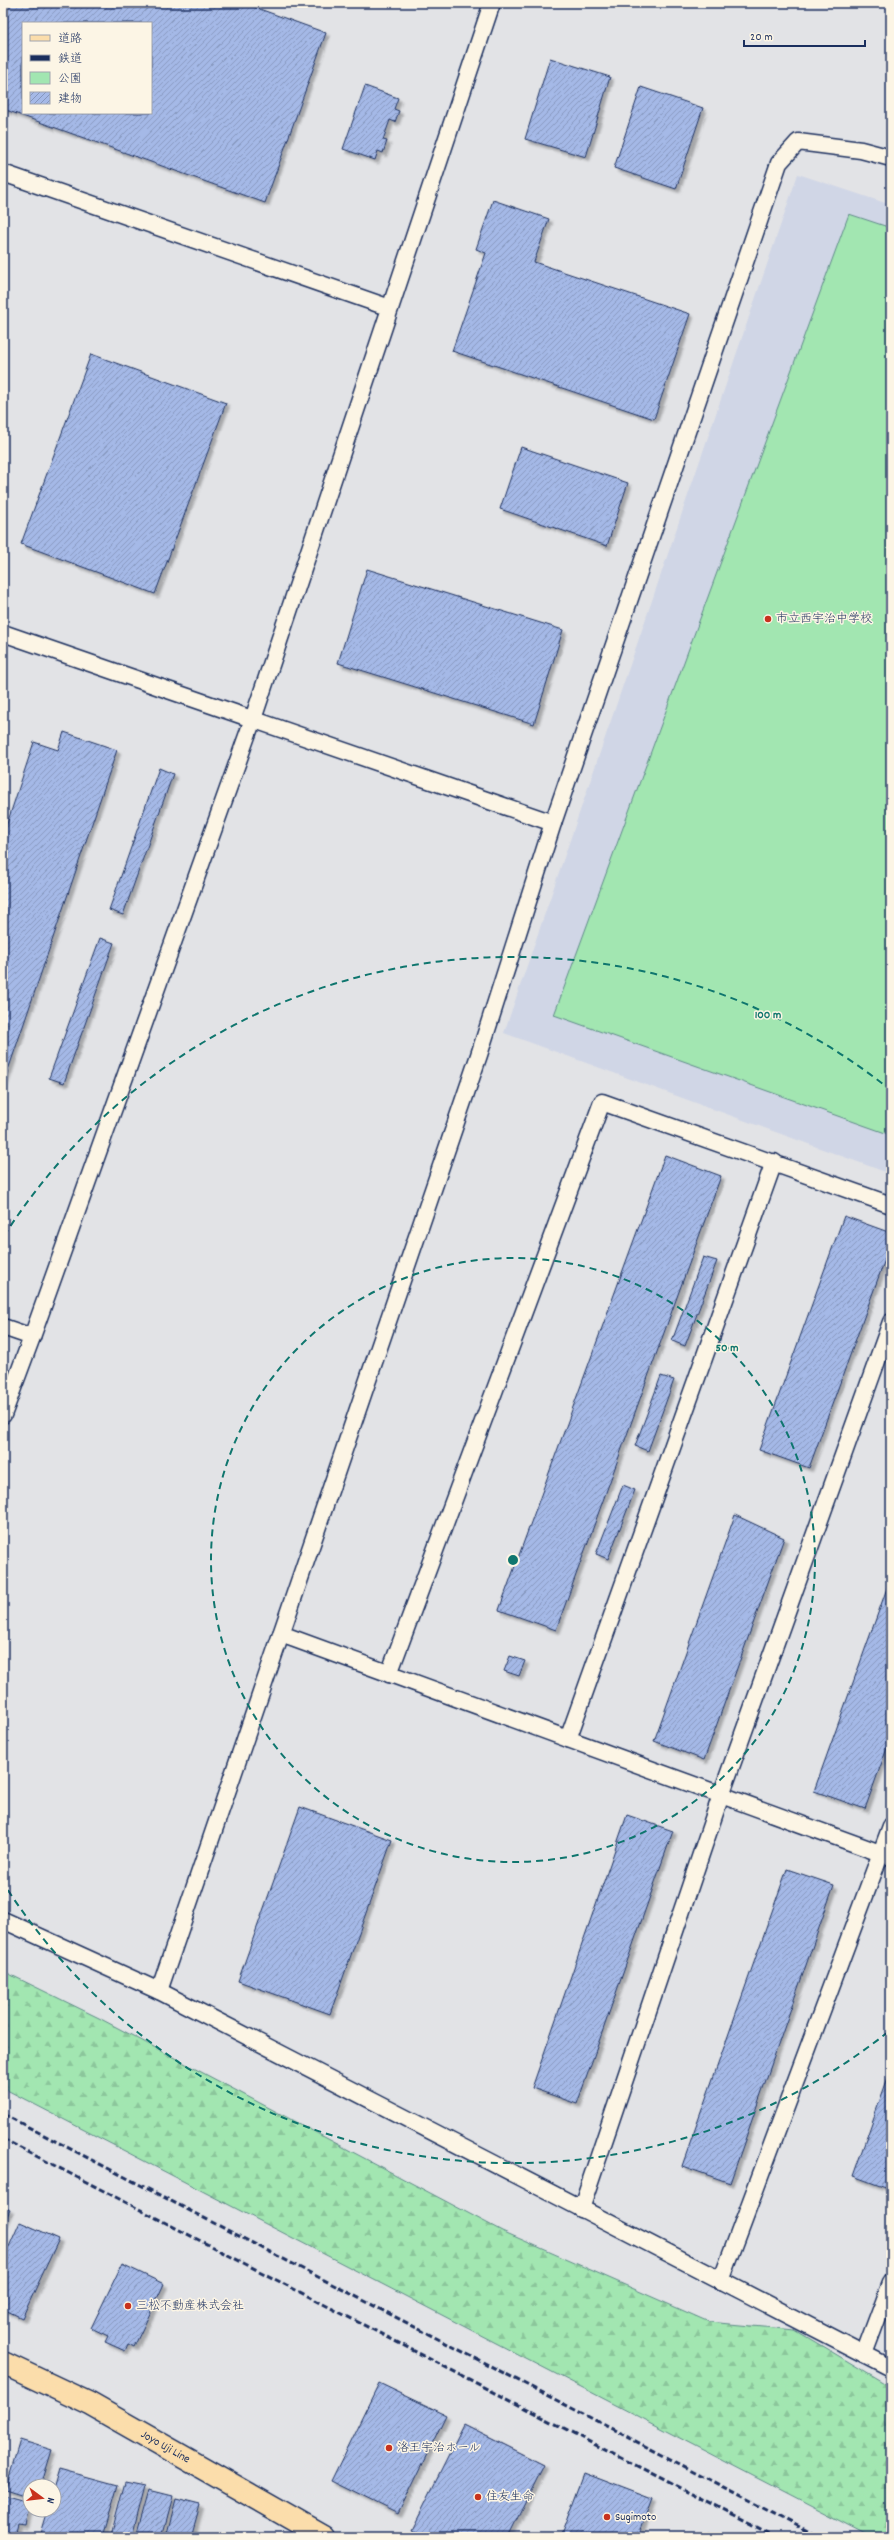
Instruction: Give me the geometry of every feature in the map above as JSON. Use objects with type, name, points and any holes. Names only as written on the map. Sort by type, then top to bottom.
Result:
[{"type":"main road","name":"Joyo Uji Line","points":[[3,2363],[90,2404],[324,2537]]},
{"type":"lane","points":[[3,1415],[253,719],[492,3]]},
{"type":"lane","points":[[159,1991],[476,1063],[553,823],[779,163],[798,142],[860,150],[891,158]]},
{"type":"lane","points":[[3,173],[390,308]]},
{"type":"lane","points":[[3,633],[553,823]]},
{"type":"lane","points":[[389,1674],[602,1102],[774,1162],[891,1205]]},
{"type":"lane","points":[[568,1739],[774,1162]]},
{"type":"lane","points":[[581,2208],[721,1795],[891,1322]]},
{"type":"lane","points":[[3,1327],[32,1337]]},
{"type":"lane","points":[[280,1634],[886,1855]]},
{"type":"lane","points":[[721,2280],[886,1855],[891,1826]]},
{"type":"lane","points":[[3,1920],[159,1991],[891,2368]]},
{"type":"lane","points":[[864,2354],[891,2282]]},
{"type":"shaded area","name":"市立西宇治中学校","points":[[798,174],[891,205],[891,1174],[504,1033]]},
{"type":"green space","name":"市立西宇治中学校","points":[[849,214],[891,228],[891,1135],[554,1015]]},
{"type":"green space","points":[[3,1971],[99,2018],[502,2231],[709,2322],[795,2330],[891,2387],[891,2537],[871,2537],[3,2088]]},
{"type":"building","points":[[3,3],[243,3],[326,33],[265,203],[3,109]]},
{"type":"building","points":[[550,58],[610,77],[586,157],[525,139]]},
{"type":"building","points":[[365,86],[398,98],[394,109],[399,111],[395,122],[390,120],[383,140],[387,141],[383,153],[378,151],[375,160],[343,149]]},
{"type":"building","points":[[641,87],[703,108],[676,189],[614,168]]},
{"type":"building","points":[[493,200],[549,219],[534,262],[690,314],[654,419],[452,351],[486,253],[476,249]]},
{"type":"building","points":[[91,354],[226,403],[155,594],[21,544]]},
{"type":"building","points":[[521,447],[628,483],[607,546],[500,509]]},
{"type":"building","points":[[367,569],[563,630],[534,724],[338,663]]},
{"type":"building","points":[[64,732],[117,750],[3,1085],[3,836],[34,742],[58,750]]},
{"type":"building","points":[[159,768],[173,774],[123,915],[109,910]]},
{"type":"building","points":[[100,938],[114,943],[64,1083],[49,1078]]},
{"type":"building","points":[[665,1155],[721,1176],[556,1630],[499,1610]]},
{"type":"building","points":[[844,1216],[891,1233],[891,1243],[809,1468],[759,1450]]},
{"type":"building","points":[[703,1257],[717,1261],[685,1346],[672,1341]]},
{"type":"building","points":[[661,1376],[674,1380],[648,1451],[635,1446]]},
{"type":"building","points":[[623,1485],[635,1490],[608,1559],[596,1554]]},
{"type":"building","points":[[735,1515],[784,1538],[704,1760],[654,1741]]},
{"type":"building","points":[[891,1577],[891,1737],[865,1809],[814,1791]]},
{"type":"building","points":[[510,1656],[525,1661],[519,1676],[504,1671]]},
{"type":"building","points":[[300,1807],[392,1840],[330,2014],[238,1981]]},
{"type":"building","points":[[627,1815],[673,1831],[577,2104],[532,2088]]},
{"type":"building","points":[[787,1869],[834,1885],[730,2183],[682,2166]]},
{"type":"building","points":[[891,2069],[891,2190],[853,2176]]},
{"type":"building","points":[[3,2207],[10,2210],[3,2225]]},
{"type":"building","points":[[20,2222],[59,2239],[22,2318],[3,2309],[3,2260]]},
{"type":"building","name":"三松不動産株式会社","points":[[122,2264],[164,2284],[134,2347],[128,2344],[125,2351],[105,2342],[108,2336],[91,2328]]},
{"type":"building","name":"洛王宇治ホール","points":[[379,2383],[446,2415],[398,2514],[331,2481]]},
{"type":"building","name":"住友生命","points":[[464,2425],[544,2465],[508,2537],[427,2537],[412,2529]]},
{"type":"building","points":[[20,2440],[52,2450],[43,2478],[22,2478],[22,2495],[5,2490]]},
{"type":"building","points":[[3,2468],[6,2469],[3,2481]]},
{"type":"building","points":[[59,2469],[118,2485],[103,2537],[39,2537],[45,2518],[62,2518],[62,2478],[56,2478]]},
{"type":"building","name":"Sugimoto","points":[[584,2473],[652,2499],[638,2537],[561,2535]]},
{"type":"building","points":[[125,2482],[145,2486],[132,2537],[111,2535]]},
{"type":"building","points":[[149,2490],[173,2496],[162,2537],[136,2537]]},
{"type":"building","points":[[3,2496],[22,2501],[22,2518],[26,2518],[24,2525],[17,2524],[14,2536],[3,2533]]},
{"type":"building","points":[[176,2499],[200,2505],[191,2537],[166,2537]]},
{"type":"building","points":[[708,2531],[720,2537],[705,2537]]},
{"type":"railway","points":[[3,2114],[821,2537]]},
{"type":"railway","points":[[3,2139],[775,2537]]},
{"type":"place","name":"市立西宇治中学校","points":[[768,619]]},
{"type":"place","name":"三松不動産株式会社","points":[[128,2306]]},
{"type":"place","name":"洛王宇治ホール","points":[[389,2448]]},
{"type":"place","name":"住友生命","points":[[478,2497]]},
{"type":"place","name":"Sugimoto","points":[[607,2517]]}]
